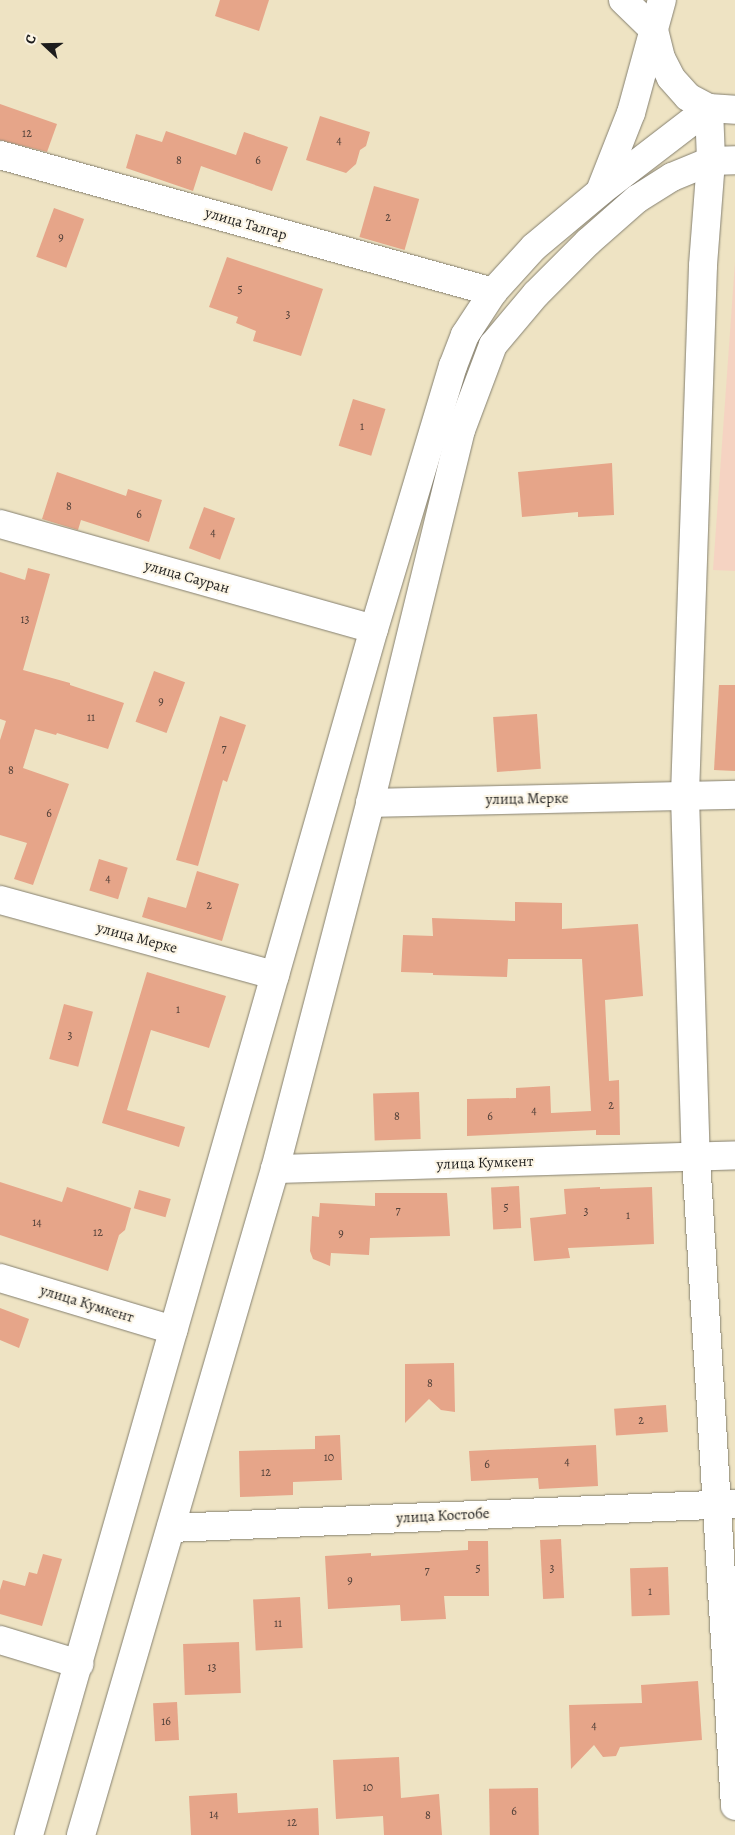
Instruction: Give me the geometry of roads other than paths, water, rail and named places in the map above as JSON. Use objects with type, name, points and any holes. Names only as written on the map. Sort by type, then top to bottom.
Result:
[{"type":"street","points":[[623,0],[654,30],[661,58],[671,78],[688,97],[722,109]]},
{"type":"street","points":[[601,191],[632,113],[662,0]]},
{"type":"street","points":[[722,109],[723,161],[704,266],[685,796],[696,1158],[725,1504],[735,1806]]},
{"type":"street","points":[[30,1835],[374,629],[464,335],[493,292],[534,247],[601,191],[722,109]]},
{"type":"street","name":"улица Талгар","points":[[0,155],[493,292]]},
{"type":"street","points":[[82,1835],[275,1169],[370,803],[461,430],[493,345],[536,294],[588,242],[637,199],[672,177],[723,161]]},
{"type":"street","name":"улица Сауран","points":[[0,524],[374,629]]},
{"type":"street","name":"улица Мерке","points":[[370,803],[735,795]]},
{"type":"street","name":"улица Мерке","points":[[0,900],[274,975]]},
{"type":"street","name":"улица Кумкент","points":[[275,1169],[696,1158],[735,1155]]},
{"type":"street","name":"улица Кумкент","points":[[0,1278],[173,1330]]},
{"type":"street","name":"улица Костобе","points":[[171,1528],[725,1504]]},
{"type":"street","points":[[0,1640],[80,1664]]}]
